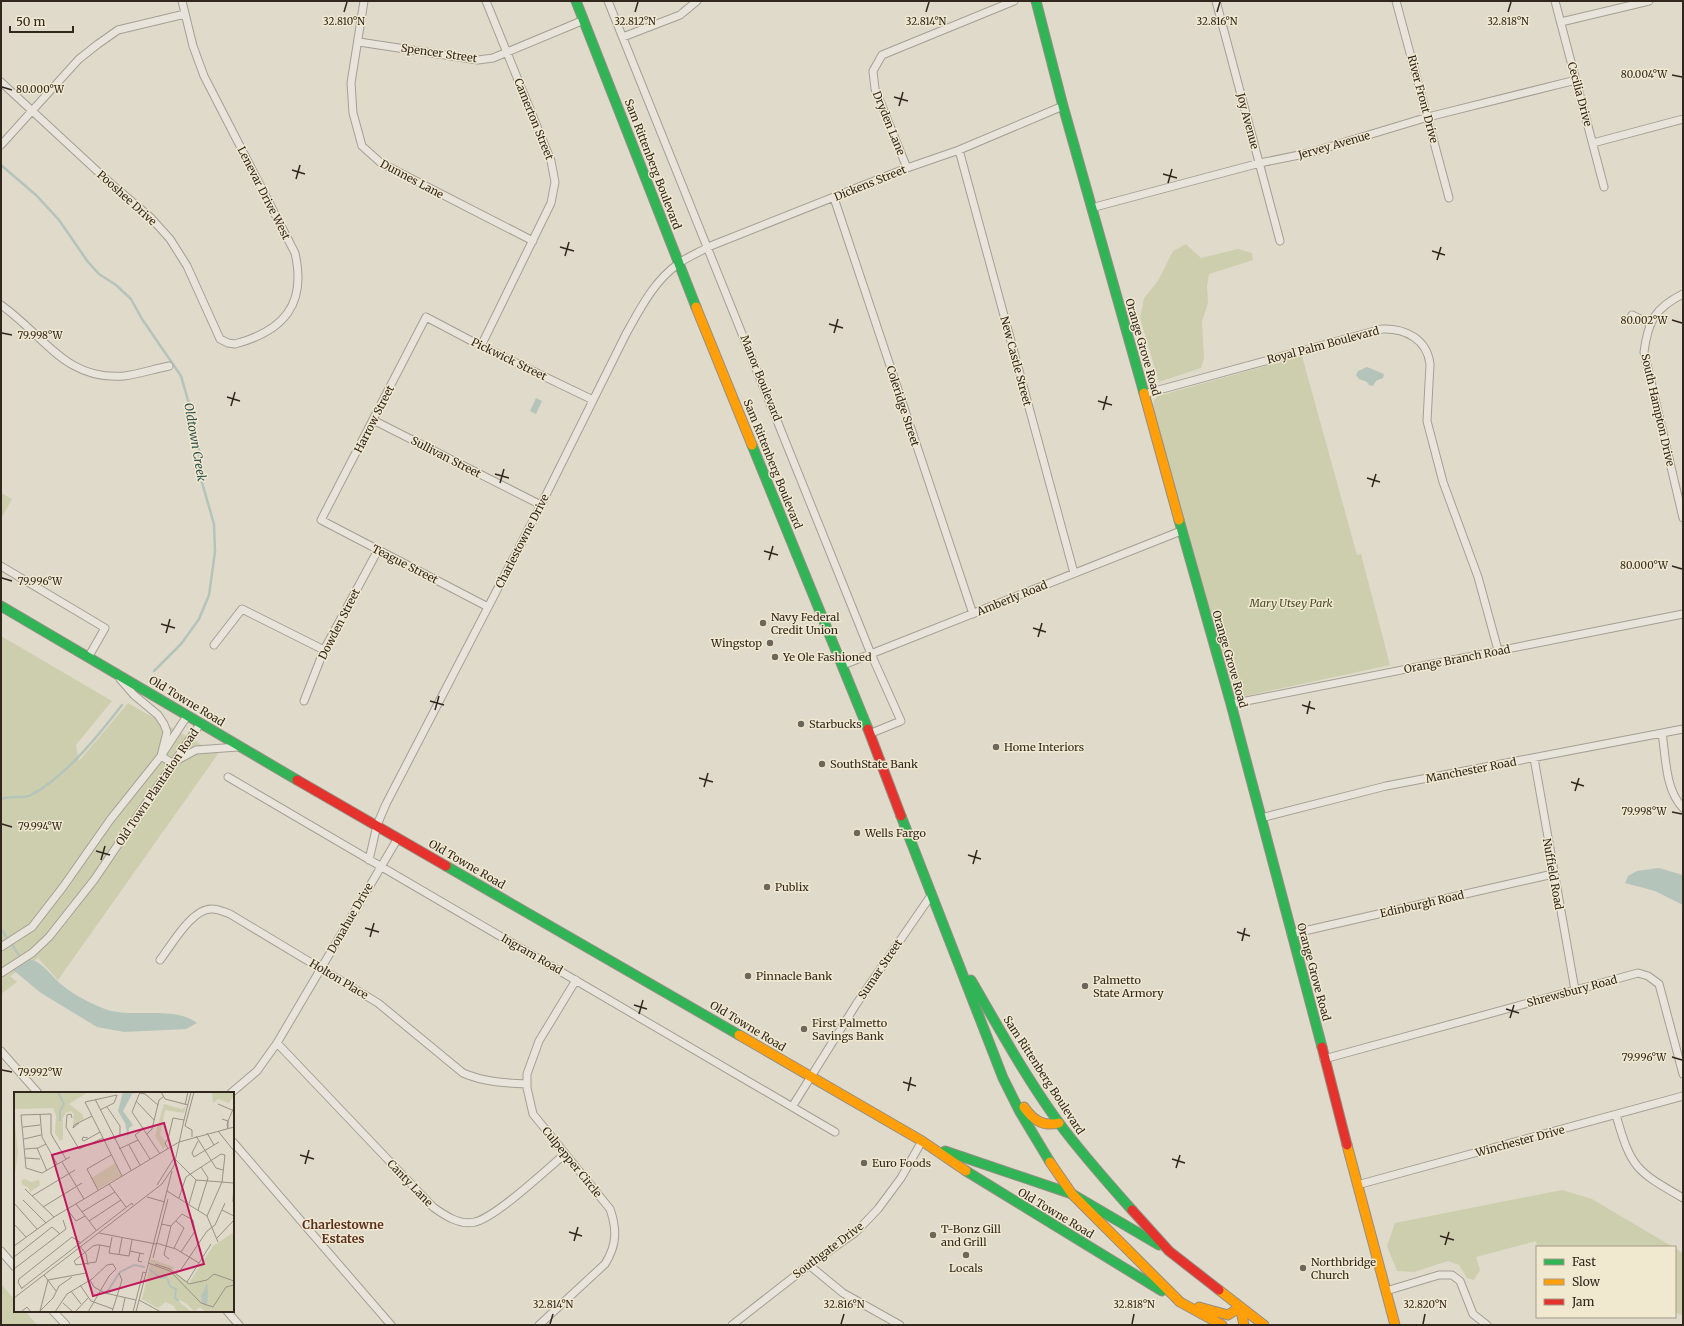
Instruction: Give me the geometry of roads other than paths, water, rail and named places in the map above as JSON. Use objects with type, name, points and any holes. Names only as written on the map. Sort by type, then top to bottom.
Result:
[{"type":"main road","name":"Sam Rittenberg Boulevard","points":[[576,1],[678,264],[843,665],[1003,1078],[1020,1112],[1046,1156],[1072,1194],[1180,1302],[1222,1325]]},
{"type":"main road","name":"Orange Grove Road","points":[[1036,1],[1063,106],[1181,531],[1231,704],[1395,1325]]},
{"type":"main road","name":"Old Towne Road","points":[[1,606],[89,656],[200,724],[922,1141],[973,1176],[1180,1302]]},
{"type":"main road","name":"Sam Rittenberg Boulevard","points":[[948,936],[1007,1042],[1059,1123],[1105,1180],[1169,1251],[1264,1325]]},
{"type":"main road","points":[[1003,1078],[1032,1118],[1046,1125],[1059,1123]]},
{"type":"main road","name":"Old Towne Road","points":[[922,1141],[952,1154],[1072,1194],[1169,1251]]},
{"type":"main road","points":[[1180,1302],[1228,1315],[1240,1307],[1244,1325]]},
{"type":"street","name":"Lenevar Drive West","points":[[182,1],[193,46],[204,76],[296,253],[299,269],[299,283],[294,305],[283,319],[270,330],[235,344],[228,343],[220,338]]},
{"type":"street","name":"Dunnes Lane","points":[[364,1],[359,42],[351,83],[353,113],[362,146],[381,164],[533,241]]},
{"type":"street","name":"Camerton Street","points":[[481,346],[552,203],[555,182],[551,161],[486,1]]},
{"type":"street","name":"Manor Boulevard","points":[[608,1],[871,654],[901,721],[869,734]]},
{"type":"street","points":[[623,37],[680,15],[697,1]]},
{"type":"street","name":"Dryden Lane","points":[[907,168],[875,89],[873,71],[882,55],[1014,1]]},
{"type":"street","name":"Joy Avenue","points":[[1216,1],[1280,241]]},
{"type":"street","name":"River Front Drive","points":[[1396,1],[1449,198]]},
{"type":"street","name":"Cecilia Drive","points":[[1556,1],[1604,187]]},
{"type":"street","points":[[1561,22],[1649,1]]},
{"type":"street","points":[[1,145],[79,59],[98,44],[118,30],[185,14]]},
{"type":"street","name":"Spencer Street","points":[[359,42],[478,60],[493,58],[584,20]]},
{"type":"street","name":"Jervey Avenue","points":[[1092,208],[1260,163],[1308,153],[1428,117],[1576,80]]},
{"type":"street","name":"Pooshee Drive","points":[[1,82],[151,218],[170,240],[187,266],[220,338]]},
{"type":"street","name":"Dickens Street","points":[[678,264],[708,247],[907,168],[958,150],[1063,106]]},
{"type":"street","points":[[1593,143],[1683,119]]},
{"type":"street","name":"New Castle Street","points":[[958,150],[1074,573]]},
{"type":"street","name":"Coleridge Street","points":[[834,198],[973,614]]},
{"type":"street","name":"Charlestowne Drive","points":[[369,860],[377,826],[386,804],[541,505],[639,310],[662,278],[678,264]]},
{"type":"street","name":"South Hampton Drive","points":[[1683,294],[1659,309],[1646,338],[1644,352],[1683,518]]},
{"type":"street","points":[[1,305],[17,317],[68,364],[86,372],[110,376],[125,376],[169,366]]},
{"type":"street","points":[[1632,314],[1651,324]]},
{"type":"street","name":"Pickwick Street","points":[[426,317],[481,346],[593,400]]},
{"type":"street","name":"Harrow Street","points":[[322,520],[426,317]]},
{"type":"street","name":"Royal Palm Boulevard","points":[[1144,394],[1382,329],[1393,329],[1405,332],[1416,338],[1425,346],[1429,355],[1430,364],[1427,421],[1443,482],[1478,577],[1498,650]]},
{"type":"street","name":"Sullivan Street","points":[[373,420],[541,505]]},
{"type":"street","name":"Teague Street","points":[[322,520],[488,607]]},
{"type":"street","name":"Amberly Road","points":[[843,665],[1181,531]]},
{"type":"street","name":"Dowden Street","points":[[304,701],[324,650],[378,550]]},
{"type":"street","points":[[1,566],[105,628],[89,656]]},
{"type":"street","points":[[214,645],[242,609],[324,650]]},
{"type":"street","name":"Orange Branch Road","points":[[1231,704],[1683,614]]},
{"type":"street","points":[[112,670],[134,695],[158,715],[164,724],[168,732],[161,756],[172,763],[196,750],[242,747]]},
{"type":"street","name":"Old Town Plantation Road","points":[[1,947],[32,927],[63,887],[110,820],[161,756],[187,716]]},
{"type":"street","name":"Old Town Plantation Road","points":[[1,973],[32,953],[49,937],[94,880],[172,763],[200,724]]},
{"type":"street","name":"Manchester Road","points":[[1261,818],[1386,786],[1683,729]]},
{"type":"street","points":[[1662,733],[1671,787],[1676,801],[1683,808]]},
{"type":"street","name":"Nuffield Road","points":[[1534,758],[1553,874],[1575,990]]},
{"type":"street","name":"Ingram Road","points":[[228,777],[835,1132]]},
{"type":"street","name":"Donahue Drive","points":[[232,1092],[257,1071],[277,1043],[380,866],[398,838]]},
{"type":"street","name":"Edinburgh Road","points":[[1291,934],[1553,874]]},
{"type":"street","name":"Sumar Street","points":[[792,1107],[857,1003],[932,894]]},
{"type":"street","name":"Holton Place","points":[[160,960],[188,923],[199,912],[212,909],[230,914],[378,1003],[463,1073],[478,1079],[496,1083],[527,1084]]},
{"type":"street","name":"Shrewsbury Road","points":[[1324,1059],[1638,973],[1648,976],[1659,984],[1683,1074]]},
{"type":"street","name":"Culpepper Circle","points":[[539,1325],[605,1264],[611,1254],[615,1241],[615,1226],[610,1209],[533,1114],[527,1084],[531,1060],[539,1041],[576,980]]},
{"type":"street","name":"Canty Lane","points":[[277,1043],[433,1207],[455,1220],[465,1223],[474,1223],[492,1214],[565,1154]]},
{"type":"street","points":[[1,1051],[37,1092]]},
{"type":"street","name":"Winchester Drive","points":[[1357,1185],[1683,1096]]},
{"type":"street","points":[[1616,1115],[1626,1148],[1639,1170],[1649,1179],[1683,1198]]},
{"type":"street","name":"Southgate Drive","points":[[732,1325],[809,1265],[856,1232],[878,1209],[901,1178],[922,1141]]},
{"type":"street","points":[[234,1143],[391,1325]]},
{"type":"street","points":[[1,1251],[14,1266]]},
{"type":"street","points":[[809,1265],[843,1293],[900,1325]]},
{"type":"street","points":[[1386,1291],[1439,1275],[1452,1275],[1460,1281],[1472,1314],[1487,1325]]},
{"type":"street","points":[[54,1312],[66,1325]]},
{"type":"street","points":[[228,1312],[239,1325]]},
{"type":"waterway","name":"Oldtown Creek","points":[[1,165],[36,195],[59,220],[88,262],[99,274],[116,285],[131,299],[142,319],[181,376],[192,414],[199,450],[199,472],[214,524],[215,552],[209,595],[199,619],[181,644],[154,671]]},
{"type":"waterway","name":"Oldtown Creek","points":[[1,799],[31,795],[56,778],[92,742],[122,705]]},
{"type":"waterway","points":[[1,929],[21,958]]},
{"type":"place","name":"Navy Federal Credit Union","points":[[763,623]]},
{"type":"place","name":"Wingstop","points":[[770,643]]},
{"type":"place","name":"Ye Ole Fashioned","points":[[775,657]]},
{"type":"place","name":"Starbucks","points":[[801,724]]},
{"type":"place","name":"Home Interiors","points":[[996,747]]},
{"type":"place","name":"SouthState Bank","points":[[822,764]]},
{"type":"place","name":"Wells Fargo","points":[[857,833]]},
{"type":"place","name":"Publix","points":[[767,887]]},
{"type":"place","name":"Pinnacle Bank","points":[[748,976]]},
{"type":"place","name":"Palmetto State Armory","points":[[1085,986]]},
{"type":"place","name":"First Palmetto Savings Bank","points":[[804,1029]]},
{"type":"place","name":"Euro Foods","points":[[864,1163]]},
{"type":"place","name":"T-Bonz Gill and Grill","points":[[933,1235]]},
{"type":"place","name":"Locals","points":[[966,1255]]},
{"type":"place","name":"Northbridge Church","points":[[1303,1268]]},
{"type":"district","name":"Charlestowne Estates","points":[[343,1232]]},
{"type":"park label","name":"Mary Utsey Park","points":[[1291,603]]}]
